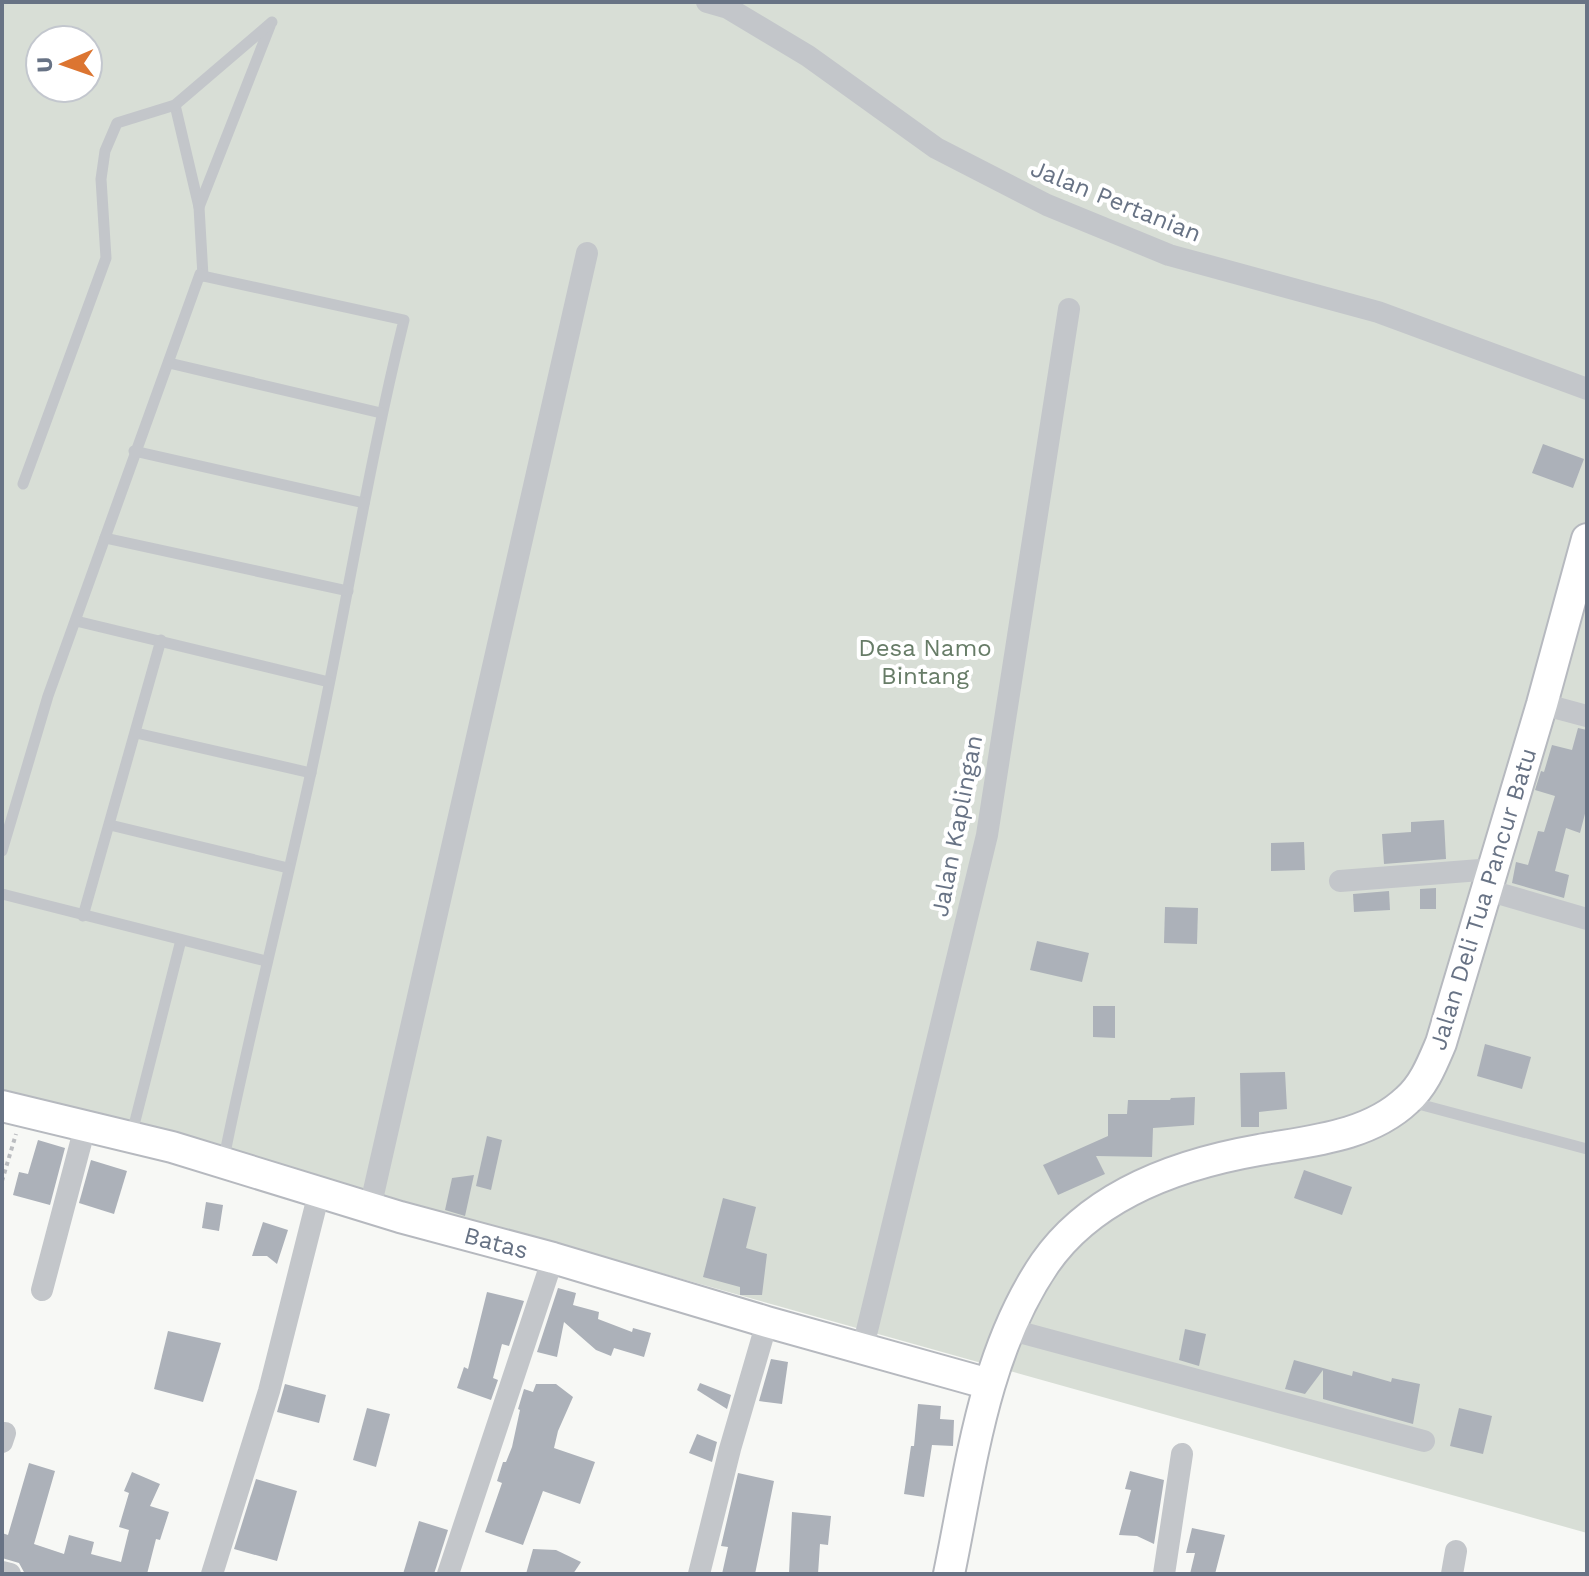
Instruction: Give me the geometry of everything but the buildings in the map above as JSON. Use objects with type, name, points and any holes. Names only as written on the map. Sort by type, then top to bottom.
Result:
[{"type":"main road","name":"Jalan Deli Tua Pancur Batu","points":[[949,1574],[989,1384],[1008,1329],[1046,1262],[1063,1241],[1082,1222],[1133,1189],[1170,1172],[1218,1158],[1346,1133],[1385,1116],[1407,1101],[1424,1080],[1441,1043],[1542,704],[1587,539]]},
{"type":"main road","name":"Batas","points":[[12,1109],[223,1163],[370,1208],[989,1384]]},
{"type":"street","name":"Jalan Pertanian","points":[[707,2],[728,8],[808,56],[936,148],[1047,205],[1169,255],[1378,312],[1587,389]]},
{"type":"street","points":[[370,1208],[587,253]]},
{"type":"street","name":"Jalan Kaplingan","points":[[863,1347],[987,835],[1069,309]]},
{"type":"street","points":[[1542,704],[1587,716]]},
{"type":"street","points":[[1340,881],[1490,879],[1587,919]]},
{"type":"street","points":[[42,1290],[85,1127]]},
{"type":"street","points":[[212,1574],[269,1391],[319,1193]]},
{"type":"street","points":[[448,1574],[553,1258]]},
{"type":"street","points":[[699,1574],[730,1449],[767,1322]]},
{"type":"street","points":[[1008,1329],[1424,1441]]},
{"type":"street","points":[[1164,1574],[1182,1454]]},
{"type":"street","points":[[1452,1574],[1456,1551]]},
{"type":"lane","points":[[23,484],[106,258],[101,179],[105,151],[117,123],[175,105],[272,22],[199,207]]},
{"type":"lane","points":[[175,105],[199,207],[203,276]]},
{"type":"lane","points":[[2,851],[48,696],[200,274],[404,320],[381,413],[311,773],[266,961],[223,1163]]},
{"type":"lane","points":[[169,363],[381,413]]},
{"type":"lane","points":[[134,451],[364,503]]},
{"type":"lane","points":[[105,538],[348,591]]},
{"type":"lane","points":[[76,621],[329,682]]},
{"type":"lane","points":[[83,916],[161,640]]},
{"type":"lane","points":[[136,733],[311,773]]},
{"type":"lane","points":[[110,825],[288,868]]},
{"type":"lane","points":[[2,894],[266,961]]},
{"type":"lane","points":[[131,1138],[181,940]]},
{"type":"lane","points":[[1407,1101],[1587,1149]]},
{"type":"path","points":[[2,1181],[12,1109]]},
{"type":"green space","name":"Desa Namo Bintang","points":[[2,2],[1587,2],[1587,1533],[465,1218],[2,1096]]}]
